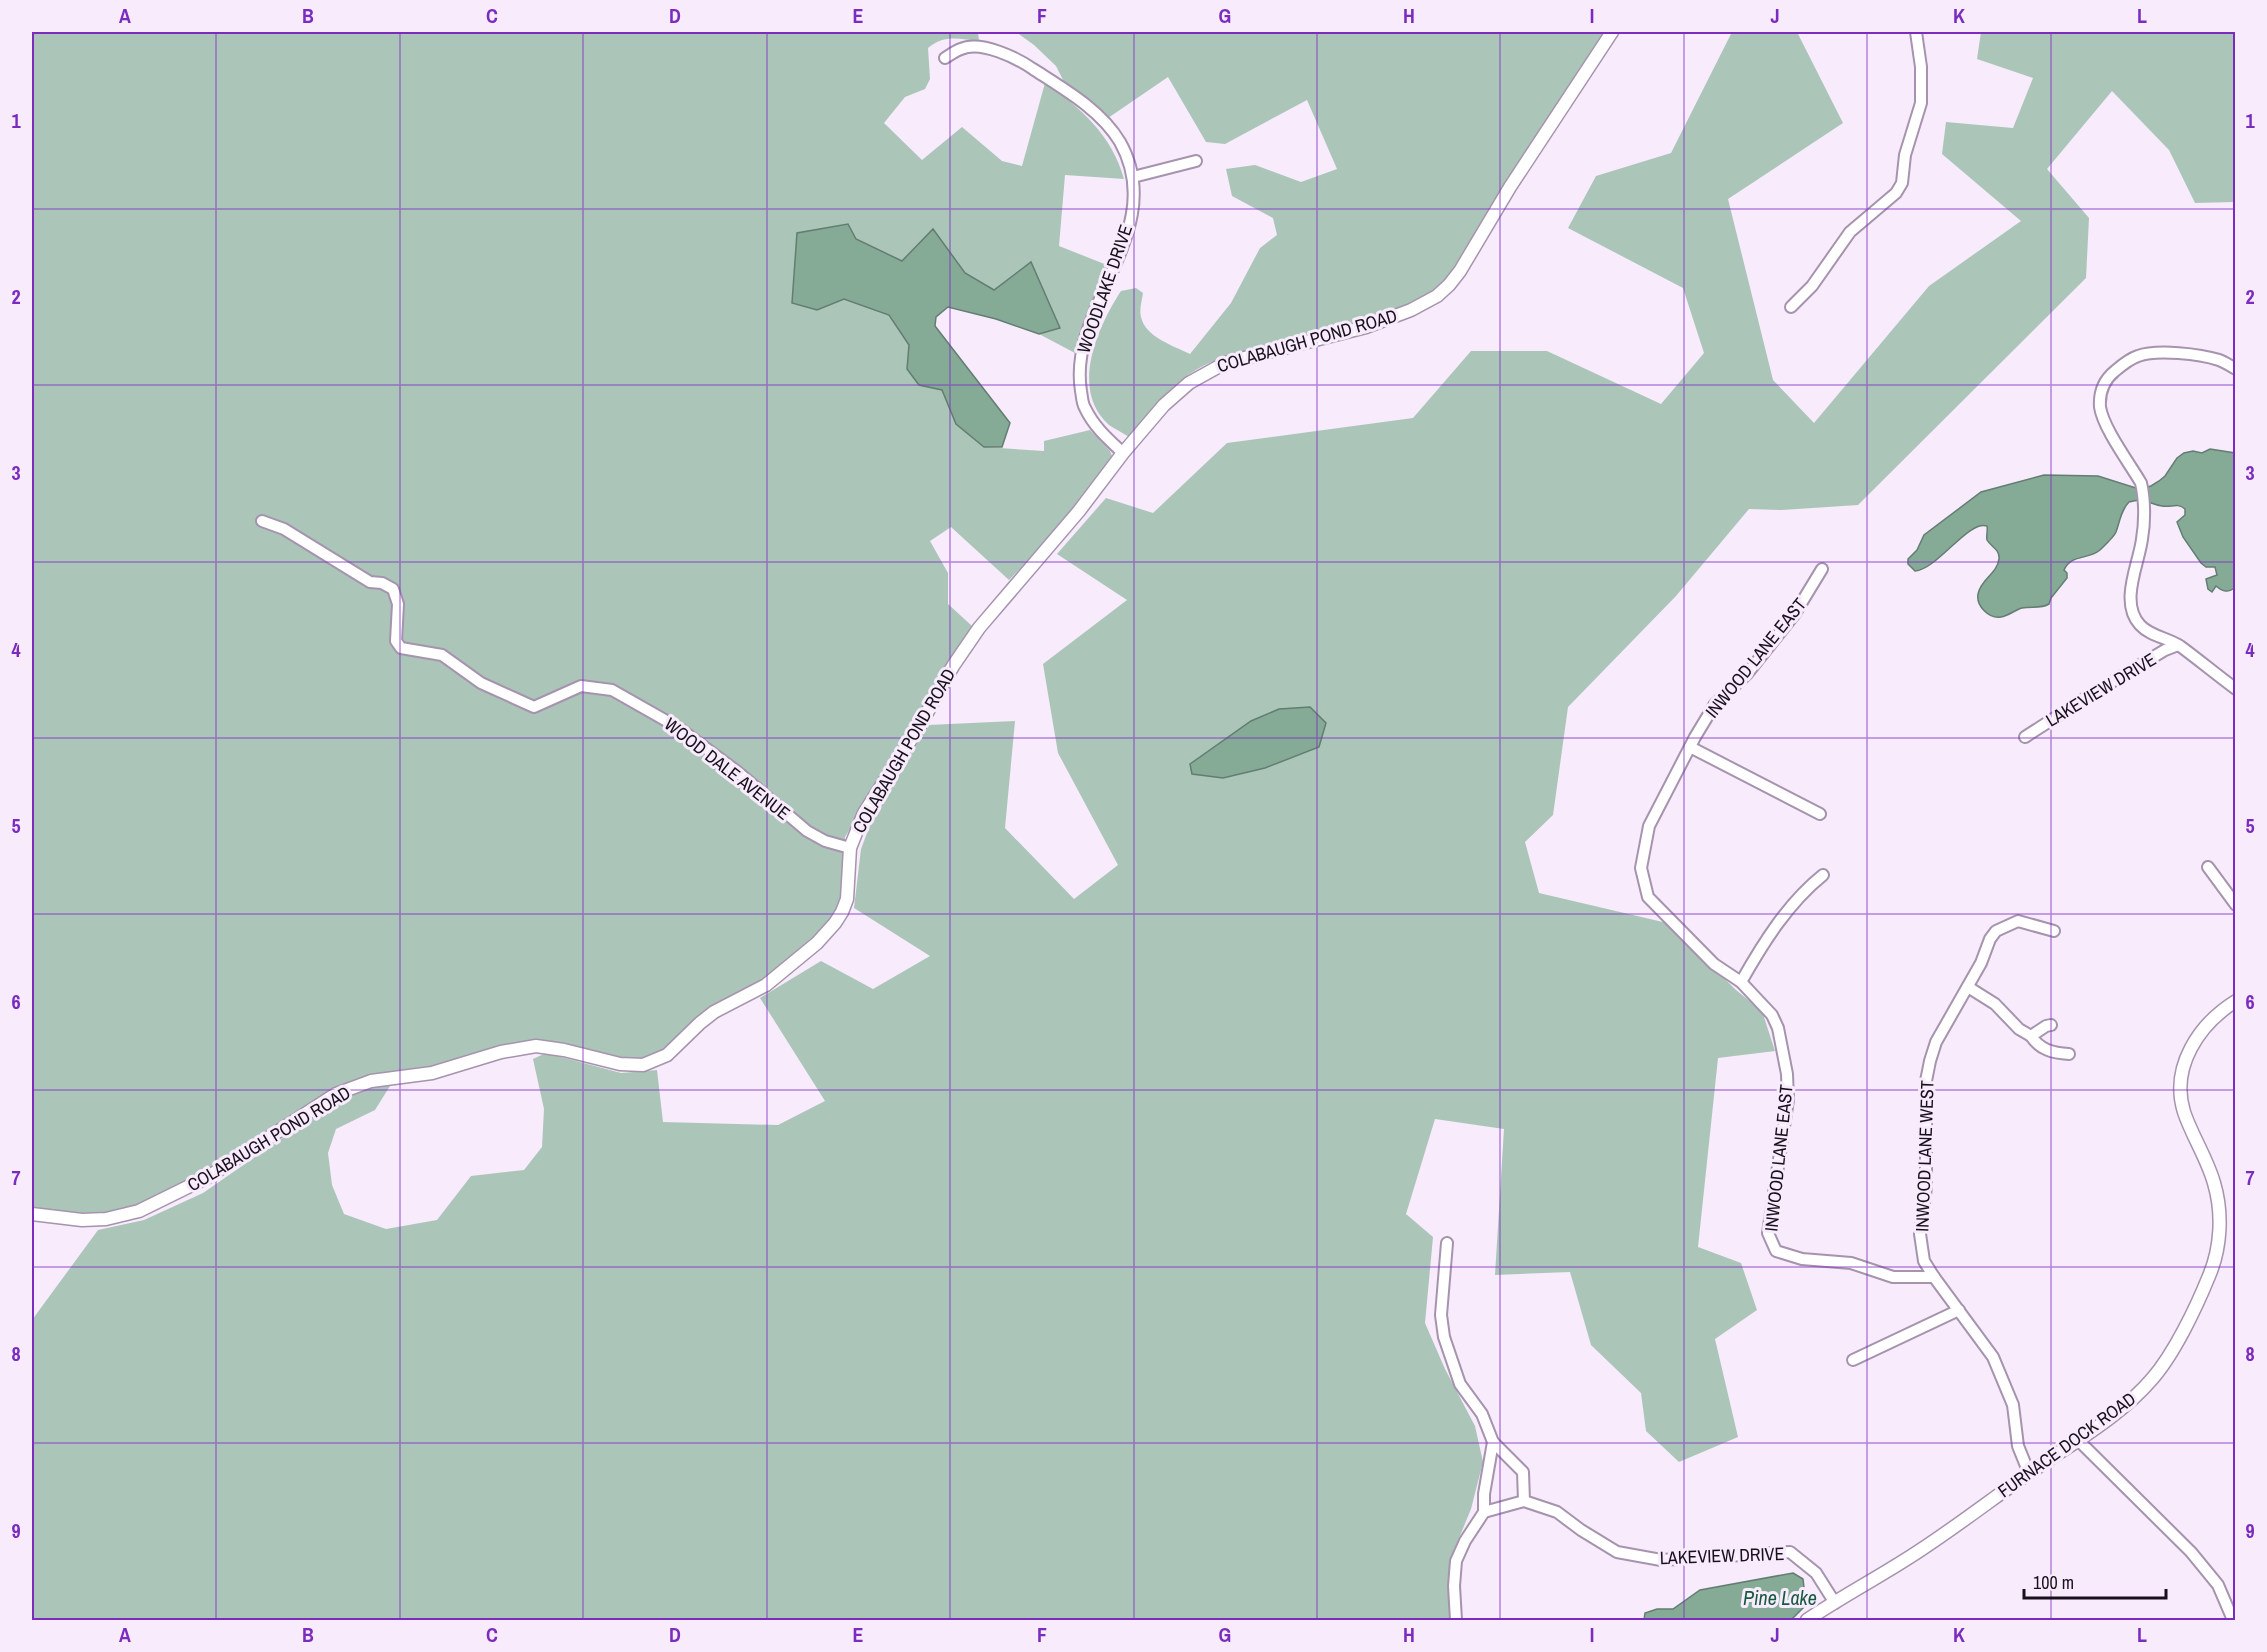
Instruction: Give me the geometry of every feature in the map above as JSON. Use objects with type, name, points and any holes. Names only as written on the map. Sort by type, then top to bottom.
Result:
[{"type":"street","name":"COLABAUGH POND ROAD","points":[[32,1214],[82,1220],[106,1219],[139,1211],[218,1171],[336,1094],[371,1081],[432,1073],[501,1052],[536,1046],[564,1050],[620,1065],[643,1065],[658,1060],[677,1048],[700,1023],[714,1012],[766,985],[794,964],[836,923],[847,898],[850,848],[864,813],[919,727],[953,666],[980,628],[1079,511],[1123,453],[1179,391],[1212,369],[1231,361],[1334,337],[1366,327],[1411,310],[1437,296],[1460,271],[1510,187],[1612,32]]},
{"type":"street","points":[[1791,307],[1812,286],[1850,232],[1896,193],[1902,183],[1905,155],[1921,103],[1921,67],[1917,32]]},
{"type":"street","name":"WOODLAKE DRIVE","points":[[945,58],[962,48],[997,50],[1029,66],[1070,93],[1099,116],[1119,141],[1132,177],[1134,195],[1129,226],[1116,265],[1088,328],[1080,361],[1079,379],[1083,407],[1099,431],[1123,453]]},
{"type":"street","points":[[1132,177],[1196,161]]},
{"type":"street","points":[[2235,369],[2220,360],[2169,353],[2148,353],[2130,359],[2110,375],[2101,392],[2100,405],[2102,415],[2141,483],[2142,538],[2132,589],[2133,612],[2139,624],[2150,633],[2178,645],[2235,689]]},
{"type":"street","name":"WOOD DALE AVENUE","points":[[262,521],[284,529],[370,582],[382,583],[393,589],[398,604],[396,641],[402,648],[442,655],[481,683],[534,707],[581,686],[612,690],[680,728],[739,773],[807,831],[825,841],[850,848]]},
{"type":"street","name":"INWOOD LANE EAST","points":[[1822,569],[1794,615],[1747,674],[1716,704],[1648,826],[1641,868],[1648,897],[1714,964],[1741,982],[1772,1014],[1778,1028],[1787,1074],[1788,1100],[1768,1233],[1776,1251],[1802,1259],[1851,1263],[1893,1277],[1934,1278]]},
{"type":"street","name":"LAKEVIEW DRIVE","points":[[2025,737],[2090,694],[2165,650],[2178,645]]},
{"type":"street","points":[[1690,747],[1820,814]]},
{"type":"street","points":[[2208,867],[2235,905]]},
{"type":"street","points":[[1741,982],[1761,947],[1804,890],[1823,874]]},
{"type":"street","name":"INWOOD LANE WEST","points":[[1934,1278],[1924,1261],[1920,1234],[1926,1187],[1926,1081],[1936,1042],[1981,963],[1990,939],[1996,931],[2018,921],[2054,931]]},
{"type":"street","points":[[1968,987],[1995,1004],[2019,1029],[2031,1036],[2037,1045],[2053,1053],[2069,1053]]},
{"type":"street","name":"FURNACE DOCK ROAD","points":[[1807,1620],[1924,1548],[2078,1440],[2121,1409],[2159,1370],[2172,1351],[2212,1269],[2220,1230],[2218,1195],[2209,1167],[2185,1114],[2182,1080],[2186,1060],[2199,1034],[2213,1017],[2235,1001]]},
{"type":"street","points":[[2031,1036],[2051,1025]]},
{"type":"street","points":[[1447,1243],[1441,1315],[1444,1337],[1460,1384],[1482,1414],[1493,1442],[1523,1472],[1524,1501],[1484,1512]]},
{"type":"street","points":[[1934,1278],[1993,1357],[2013,1405],[2018,1446],[2030,1473]]},
{"type":"street","points":[[1853,1360],[1959,1310]]},
{"type":"street","points":[[2078,1440],[2191,1552],[2218,1585],[2233,1620]]},
{"type":"street","points":[[1456,1620],[1454,1586],[1456,1561],[1471,1531],[1484,1512],[1484,1494],[1493,1442]]},
{"type":"street","name":"LAKEVIEW DRIVE","points":[[1524,1501],[1557,1512],[1617,1552],[1661,1560],[1790,1551],[1816,1573],[1835,1604]]},
{"type":"shaded area","points":[[32,32],[978,32],[979,41],[946,39],[928,48],[930,79],[925,89],[905,97],[884,123],[922,160],[962,127],[1002,161],[1022,166],[1045,83],[1083,113],[1112,149],[1124,179],[1065,175],[1059,246],[1107,265],[1075,353],[1039,334],[1060,328],[965,273],[933,229],[902,261],[856,239],[817,310],[844,299],[889,315],[909,345],[919,385],[942,390],[956,424],[984,447],[1044,451],[1044,441],[1090,430],[1110,451],[1113,458],[1063,521],[1009,580],[951,527],[930,541],[948,573],[948,604],[972,626],[845,837],[842,899],[837,912],[807,944],[758,984],[707,1009],[689,1031],[662,1052],[635,1062],[619,1060],[597,1052],[546,1040],[524,1041],[430,1068],[374,1075],[163,1196],[120,1212],[73,1215],[32,1209]]},
{"type":"shaded area","points":[[1016,32],[1605,32],[1575,82],[1521,158],[1457,267],[1437,287],[1407,306],[1368,321],[1209,363],[1180,381],[1129,437],[1109,425],[1097,411],[1091,394],[1089,376],[1091,358],[1097,340],[1112,305],[1121,291],[1136,288],[1143,293],[1140,314],[1148,330],[1161,340],[1190,354],[1231,303],[1260,248],[1277,235],[1273,218],[1232,196],[1226,169],[1255,165],[1301,182],[1337,169],[1307,100],[1225,144],[1206,142],[1168,77],[1108,118],[1090,101],[1065,84],[1056,66]]},
{"type":"shaded area","points":[[1732,32],[1797,32],[1843,123],[1728,199],[1773,380],[1814,423],[1929,286],[2021,221],[1942,154],[1946,122],[2013,128],[2033,78],[1977,59],[1981,32],[2235,32],[2235,202],[2195,203],[2169,150],[2112,91],[2047,169],[2089,218],[2086,278],[1858,505],[1782,510],[1749,509],[1676,596],[1568,707],[1553,815],[1525,842],[1539,893],[1667,923],[1736,990],[1762,1011],[1775,1051],[1718,1058],[1698,1247],[1741,1263],[1757,1310],[1715,1339],[1738,1437],[1679,1462],[1646,1431],[1641,1393],[1591,1345],[1570,1272],[1495,1275],[1504,1129],[1435,1119],[1406,1214],[1433,1237],[1425,1323],[1445,1369],[1475,1426],[1483,1462],[1471,1509],[1450,1560],[1449,1620],[32,1620],[32,1320],[98,1230],[144,1220],[203,1193],[339,1099],[373,1086],[390,1086],[375,1110],[336,1129],[328,1153],[332,1185],[344,1214],[386,1229],[437,1220],[471,1176],[524,1170],[542,1147],[544,1109],[533,1059],[546,1053],[621,1073],[657,1070],[663,1122],[778,1125],[825,1101],[760,998],[821,961],[873,989],[930,956],[854,908],[861,849],[870,825],[928,725],[1015,721],[1005,828],[1074,899],[1118,865],[1058,753],[1043,664],[1127,600],[1057,554],[1106,498],[1153,513],[1227,443],[1413,418],[1471,351],[1547,351],[1661,404],[1704,353],[1683,288],[1568,228],[1596,176],[1671,153]],"holes":[[[1251,721],[1319,747],[1265,768],[1223,778],[1190,764]]]},
{"type":"water","points":[[848,224],[856,239],[902,261],[933,229],[965,273],[994,290],[1031,262],[1060,328],[1039,334],[996,319],[948,307],[936,317],[935,326],[1010,423],[1002,447],[984,447],[956,424],[942,390],[919,385],[907,369],[909,345],[889,315],[844,299],[817,310],[792,303],[797,233]]},
{"type":"water","points":[[2210,449],[2235,453],[2236,587],[2228,591],[2223,591],[2216,586],[2212,592],[2208,589],[2206,579],[2217,575],[2215,567],[2206,567],[2201,563],[2183,537],[2177,522],[2185,515],[2185,509],[2179,506],[2162,506],[2143,501],[2129,502],[2126,505],[2115,534],[2100,550],[2075,559],[2067,565],[2064,570],[2067,578],[2049,604],[2043,606],[2022,608],[1996,617],[1988,614],[1981,607],[1978,594],[1999,559],[1997,550],[1987,540],[1987,526],[1979,526],[1971,530],[1924,568],[1915,571],[1908,564],[1908,559],[1917,550],[1924,535],[1981,492],[2044,475],[2098,476],[2139,489],[2159,481],[2177,458],[2184,453],[2193,451],[2202,453]]},
{"type":"water","points":[[1310,707],[1326,723],[1319,747],[1265,768],[1223,778],[1192,774],[1190,764],[1251,721],[1279,709]]},
{"type":"water","name":"Pine Lake","points":[[1793,1573],[1803,1579],[1806,1605],[1791,1620],[1644,1620],[1645,1613],[1657,1609],[1673,1609],[1700,1590]]}]
